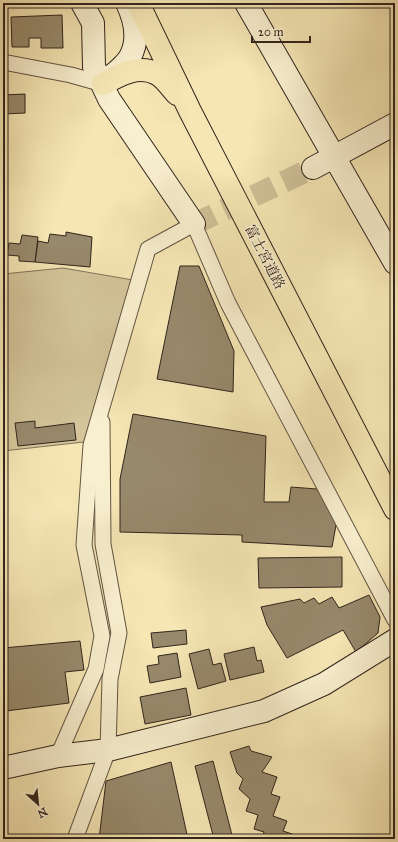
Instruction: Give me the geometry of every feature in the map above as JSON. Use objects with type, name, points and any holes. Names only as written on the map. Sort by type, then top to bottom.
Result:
[{"type":"highway","name":"富士宮道路","points":[[138,3],[190,111],[395,509]]},
{"type":"highway","points":[[103,84],[121,73],[145,71],[157,74],[167,83],[190,111]]},
{"type":"street","points":[[82,3],[92,23],[94,67],[109,99],[194,224],[228,303],[395,620]]},
{"type":"street","points":[[103,84],[130,57],[136,40],[134,20],[127,3]]},
{"type":"street","points":[[246,3],[395,263]]},
{"type":"street","points":[[3,62],[71,75],[103,84]]},
{"type":"street","points":[[313,168],[395,124]]},
{"type":"street","points":[[58,756],[96,669],[102,636],[84,545],[91,445],[148,249],[194,224]]},
{"type":"street","points":[[75,839],[108,750],[110,679],[118,633],[103,544],[101,408]]},
{"type":"street","points":[[3,768],[58,756],[108,750],[264,711],[324,684],[395,640]]},
{"type":"shaded area","points":[[63,268],[133,280],[84,442],[3,451],[3,274]]},
{"type":"building","points":[[62,15],[63,48],[41,48],[41,38],[29,38],[29,47],[12,47],[11,17]]},
{"type":"building","points":[[25,94],[25,113],[3,114],[3,95]]},
{"type":"building","points":[[66,232],[92,237],[90,267],[35,262],[38,241],[48,243],[50,234],[66,236]]},
{"type":"building","points":[[22,235],[38,237],[35,262],[19,261],[19,256],[7,255],[9,243],[20,244]]},
{"type":"building","points":[[180,266],[199,266],[234,351],[233,392],[157,379]]},
{"type":"building","points":[[133,414],[266,436],[264,502],[289,502],[291,487],[317,489],[337,520],[332,547],[242,542],[242,535],[120,532],[120,479]]},
{"type":"building","points":[[35,421],[35,428],[74,423],[76,440],[18,446],[15,423]]},
{"type":"building","points":[[342,557],[342,587],[259,588],[258,558]]},
{"type":"building","points":[[369,595],[380,617],[378,633],[356,652],[343,630],[287,658],[267,625],[261,607],[300,599],[304,603],[314,598],[319,604],[332,597],[339,608]]},
{"type":"building","points":[[186,630],[187,644],[153,648],[151,633]]},
{"type":"building","points":[[80,641],[84,670],[65,672],[69,703],[6,711],[3,689],[3,648]]},
{"type":"building","points":[[254,647],[257,661],[261,660],[264,672],[230,680],[224,654]]},
{"type":"building","points":[[209,649],[213,665],[221,663],[226,681],[198,689],[189,654]]},
{"type":"building","points":[[177,653],[181,677],[150,683],[147,666],[159,664],[158,656]]},
{"type":"building","points":[[186,688],[191,715],[145,724],[140,697]]},
{"type":"building","points":[[249,746],[251,751],[272,757],[262,772],[277,777],[271,794],[280,797],[273,816],[287,821],[283,831],[295,835],[294,839],[262,839],[264,832],[254,829],[258,815],[246,811],[250,799],[239,789],[243,779],[237,773],[230,752]]},
{"type":"building","points":[[213,761],[233,839],[214,839],[195,766]]},
{"type":"building","points":[[171,762],[188,839],[99,839],[106,781]]},
{"type":"tunnel","points":[[194,224],[313,168]]}]
